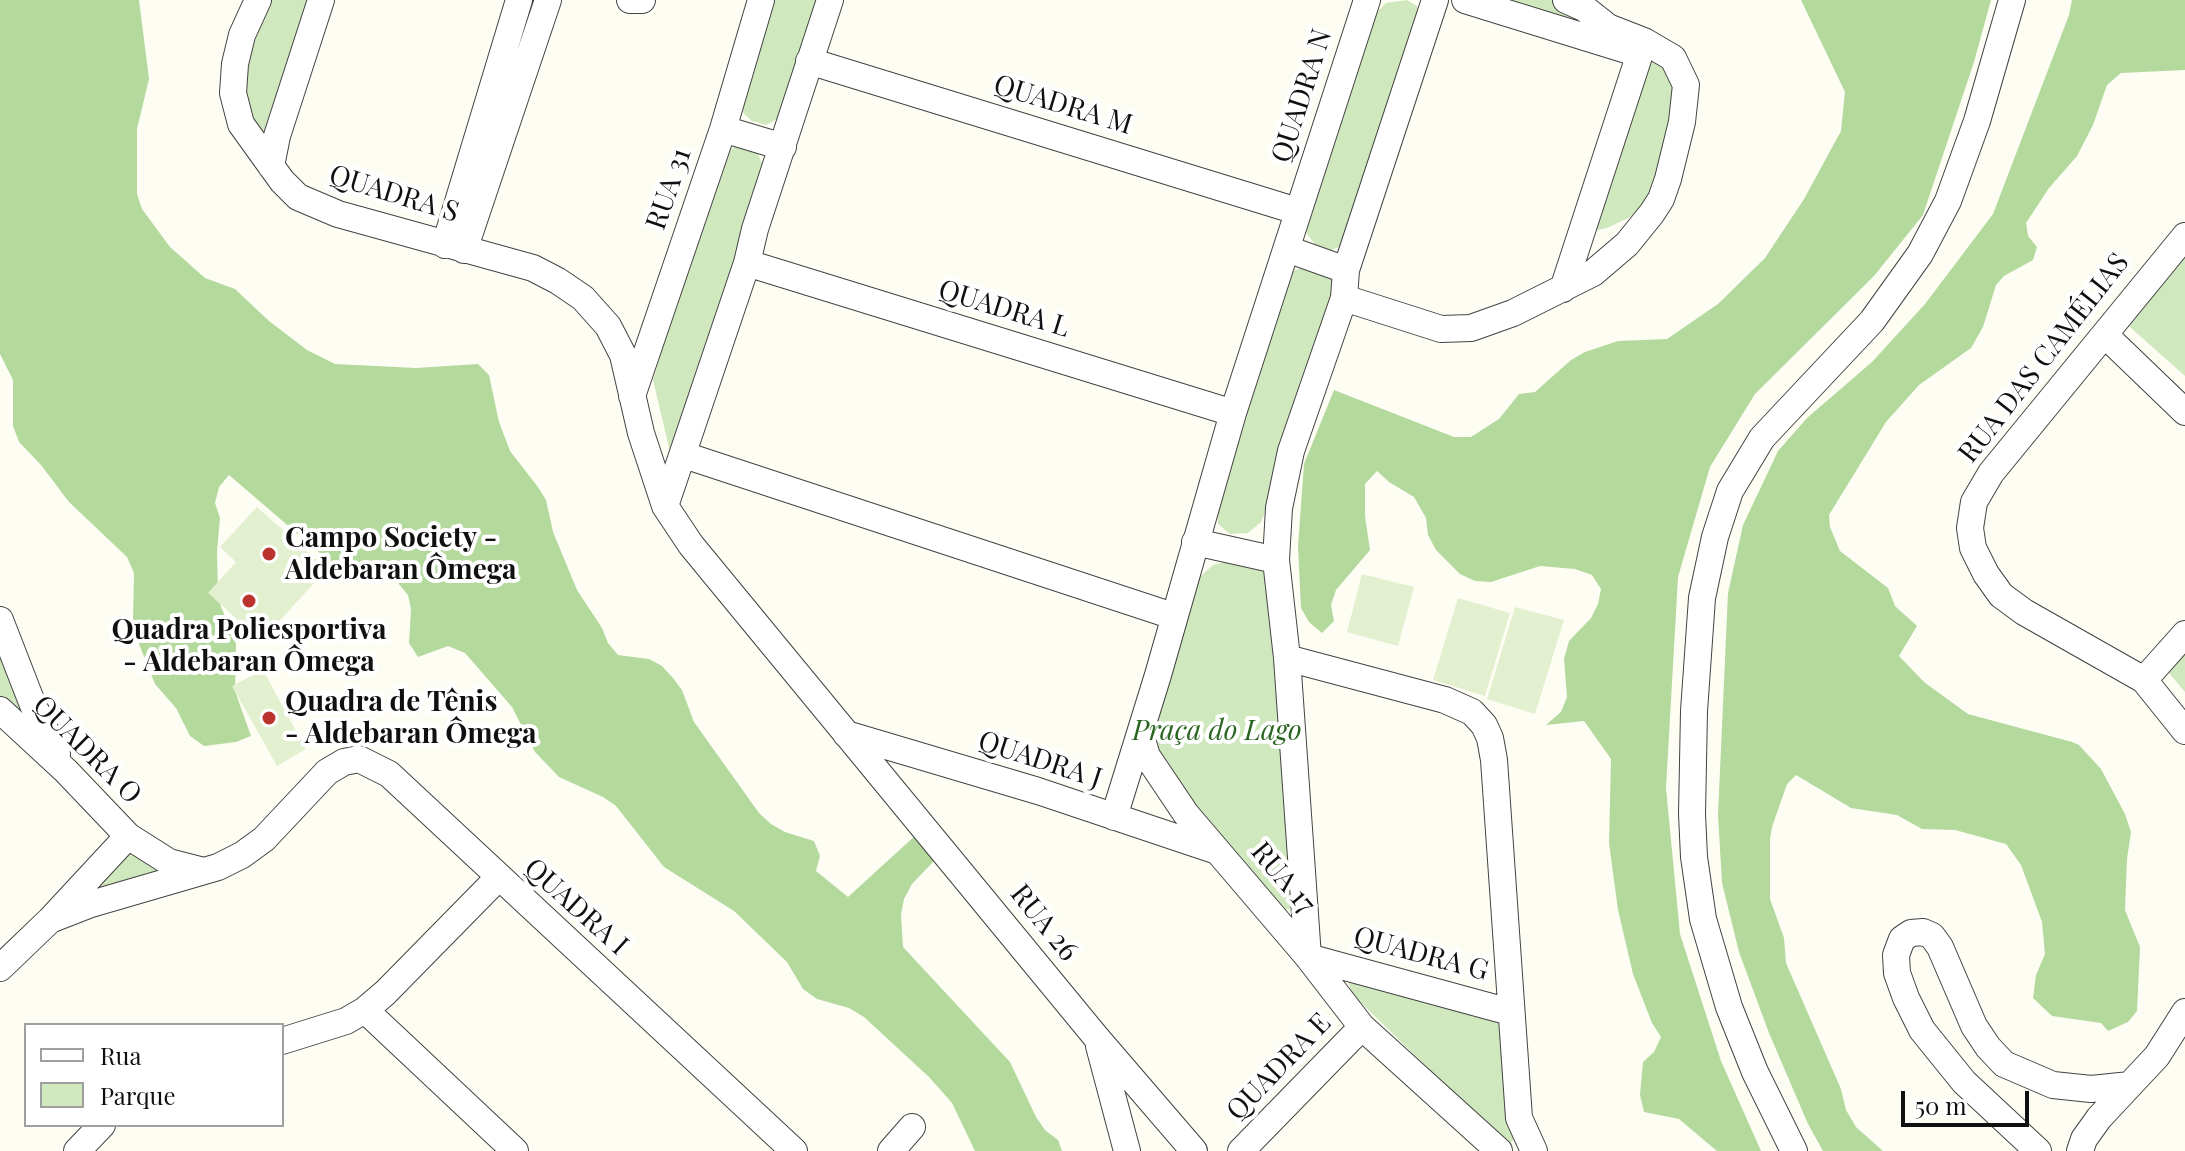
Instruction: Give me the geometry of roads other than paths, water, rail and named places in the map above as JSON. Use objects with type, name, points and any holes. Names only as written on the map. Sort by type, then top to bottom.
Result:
[{"type":"street","points":[[258,0],[242,35],[235,64],[233,93],[241,124],[271,166]]},
{"type":"street","points":[[271,166],[277,136],[321,0]]},
{"type":"street","points":[[455,247],[519,0]]},
{"type":"street","points":[[455,247],[548,0]]},
{"type":"street","points":[[630,0],[642,0]]},
{"type":"street","name":"RUA 31","points":[[632,396],[723,129],[761,0]]},
{"type":"street","points":[[665,506],[747,263],[755,229],[830,0]]},
{"type":"street","name":"QUADRA N","points":[[1297,211],[1367,0]]},
{"type":"street","points":[[1308,957],[1287,658],[1276,560],[1279,508],[1291,451],[1344,298],[1346,270],[1435,0]]},
{"type":"street","points":[[1344,298],[1441,329],[1471,328],[1513,313],[1593,273],[1627,244],[1661,199],[1682,122],[1686,85],[1673,58],[1465,0]]},
{"type":"street","points":[[1566,0],[1584,8],[1641,48]]},
{"type":"street","points":[[1794,1151],[1755,1072],[1734,1020],[1703,919],[1694,857],[1692,814],[1694,711],[1702,598],[1715,537],[1730,491],[1762,438],[1872,321],[1920,254],[1948,201],[1977,121],[2012,0]]},
{"type":"street","points":[[1563,289],[1641,48]]},
{"type":"street","name":"QUADRA M","points":[[809,61],[1297,211]]},
{"type":"street","points":[[723,129],[783,147]]},
{"type":"street","name":"QUADRA S","points":[[271,166],[298,197],[338,214],[455,247]]},
{"type":"street","points":[[684,455],[1173,616],[1297,211]]},
{"type":"street","name":"RUA DAS CAMÉLIAS","points":[[2144,680],[2024,612],[2001,595],[1973,548],[1970,528],[1974,502],[1991,473],[2185,236]]},
{"type":"street","points":[[455,247],[533,268],[583,298],[608,326],[623,355],[641,433],[665,506],[691,545],[846,733]]},
{"type":"street","points":[[1287,249],[1346,270]]},
{"type":"street","name":"QUADRA L","points":[[747,263],[1233,413]]},
{"type":"street","points":[[2105,335],[2185,412]]},
{"type":"street","points":[[1195,542],[1276,560]]},
{"type":"street","name":"QUADRA J","points":[[846,733],[1114,817],[1173,616]]},
{"type":"street","points":[[0,620],[33,705],[66,771]]},
{"type":"street","points":[[2185,634],[2144,680],[2185,731]]},
{"type":"street","name":"QUADRA G","points":[[1287,658],[1445,700],[1472,712],[1484,725],[1494,760],[1510,1012],[1308,957]]},
{"type":"street","name":"QUADRA O","points":[[0,710],[66,771],[128,836]]},
{"type":"street","name":"RUA 26","points":[[846,733],[1194,1151]]},
{"type":"street","name":"RUA 17","points":[[1140,733],[1147,756],[1186,814],[1308,957],[1362,1027],[1499,1151]]},
{"type":"street","points":[[50,920],[91,904],[204,871],[242,855],[264,839],[327,772],[344,762],[359,759],[389,774],[498,878]]},
{"type":"street","points":[[1114,817],[1220,852]]},
{"type":"street","points":[[0,968],[50,920],[128,836],[169,862],[204,871]]},
{"type":"street","name":"QUADRA I","points":[[365,1010],[498,878],[794,1151]]},
{"type":"street","points":[[2038,1151],[1964,1082],[1922,1030],[1897,973],[1896,955],[1902,939],[1911,933],[1923,932],[1932,936],[1940,947],[1974,1026],[2004,1064],[2053,1085],[2091,1089],[2130,1085]]},
{"type":"street","points":[[284,1040],[346,1021],[365,1010],[487,1141],[515,1151]]},
{"type":"street","points":[[1510,1012],[1519,1118],[1534,1151]]},
{"type":"street","points":[[2080,1151],[2084,1139],[2099,1118],[2157,1056],[2185,1012]]},
{"type":"street","name":"QUADRA E","points":[[1241,1151],[1362,1027]]},
{"type":"street","points":[[1096,1037],[1127,1151]]},
{"type":"street","points":[[77,1151],[100,1127]]},
{"type":"street","points":[[891,1151],[912,1127]]},
{"type":"place","name":"Campo Society - Aldebaran Ômega","points":[[269,554]]},
{"type":"place","name":"Quadra Poliesportiva - Aldebaran Ômega","points":[[249,601]]},
{"type":"place","name":"Quadra de Tênis - Aldebaran Ômega","points":[[269,718]]},
{"type":"park label","name":"Praça do Lago","points":[[1217,731]]}]
